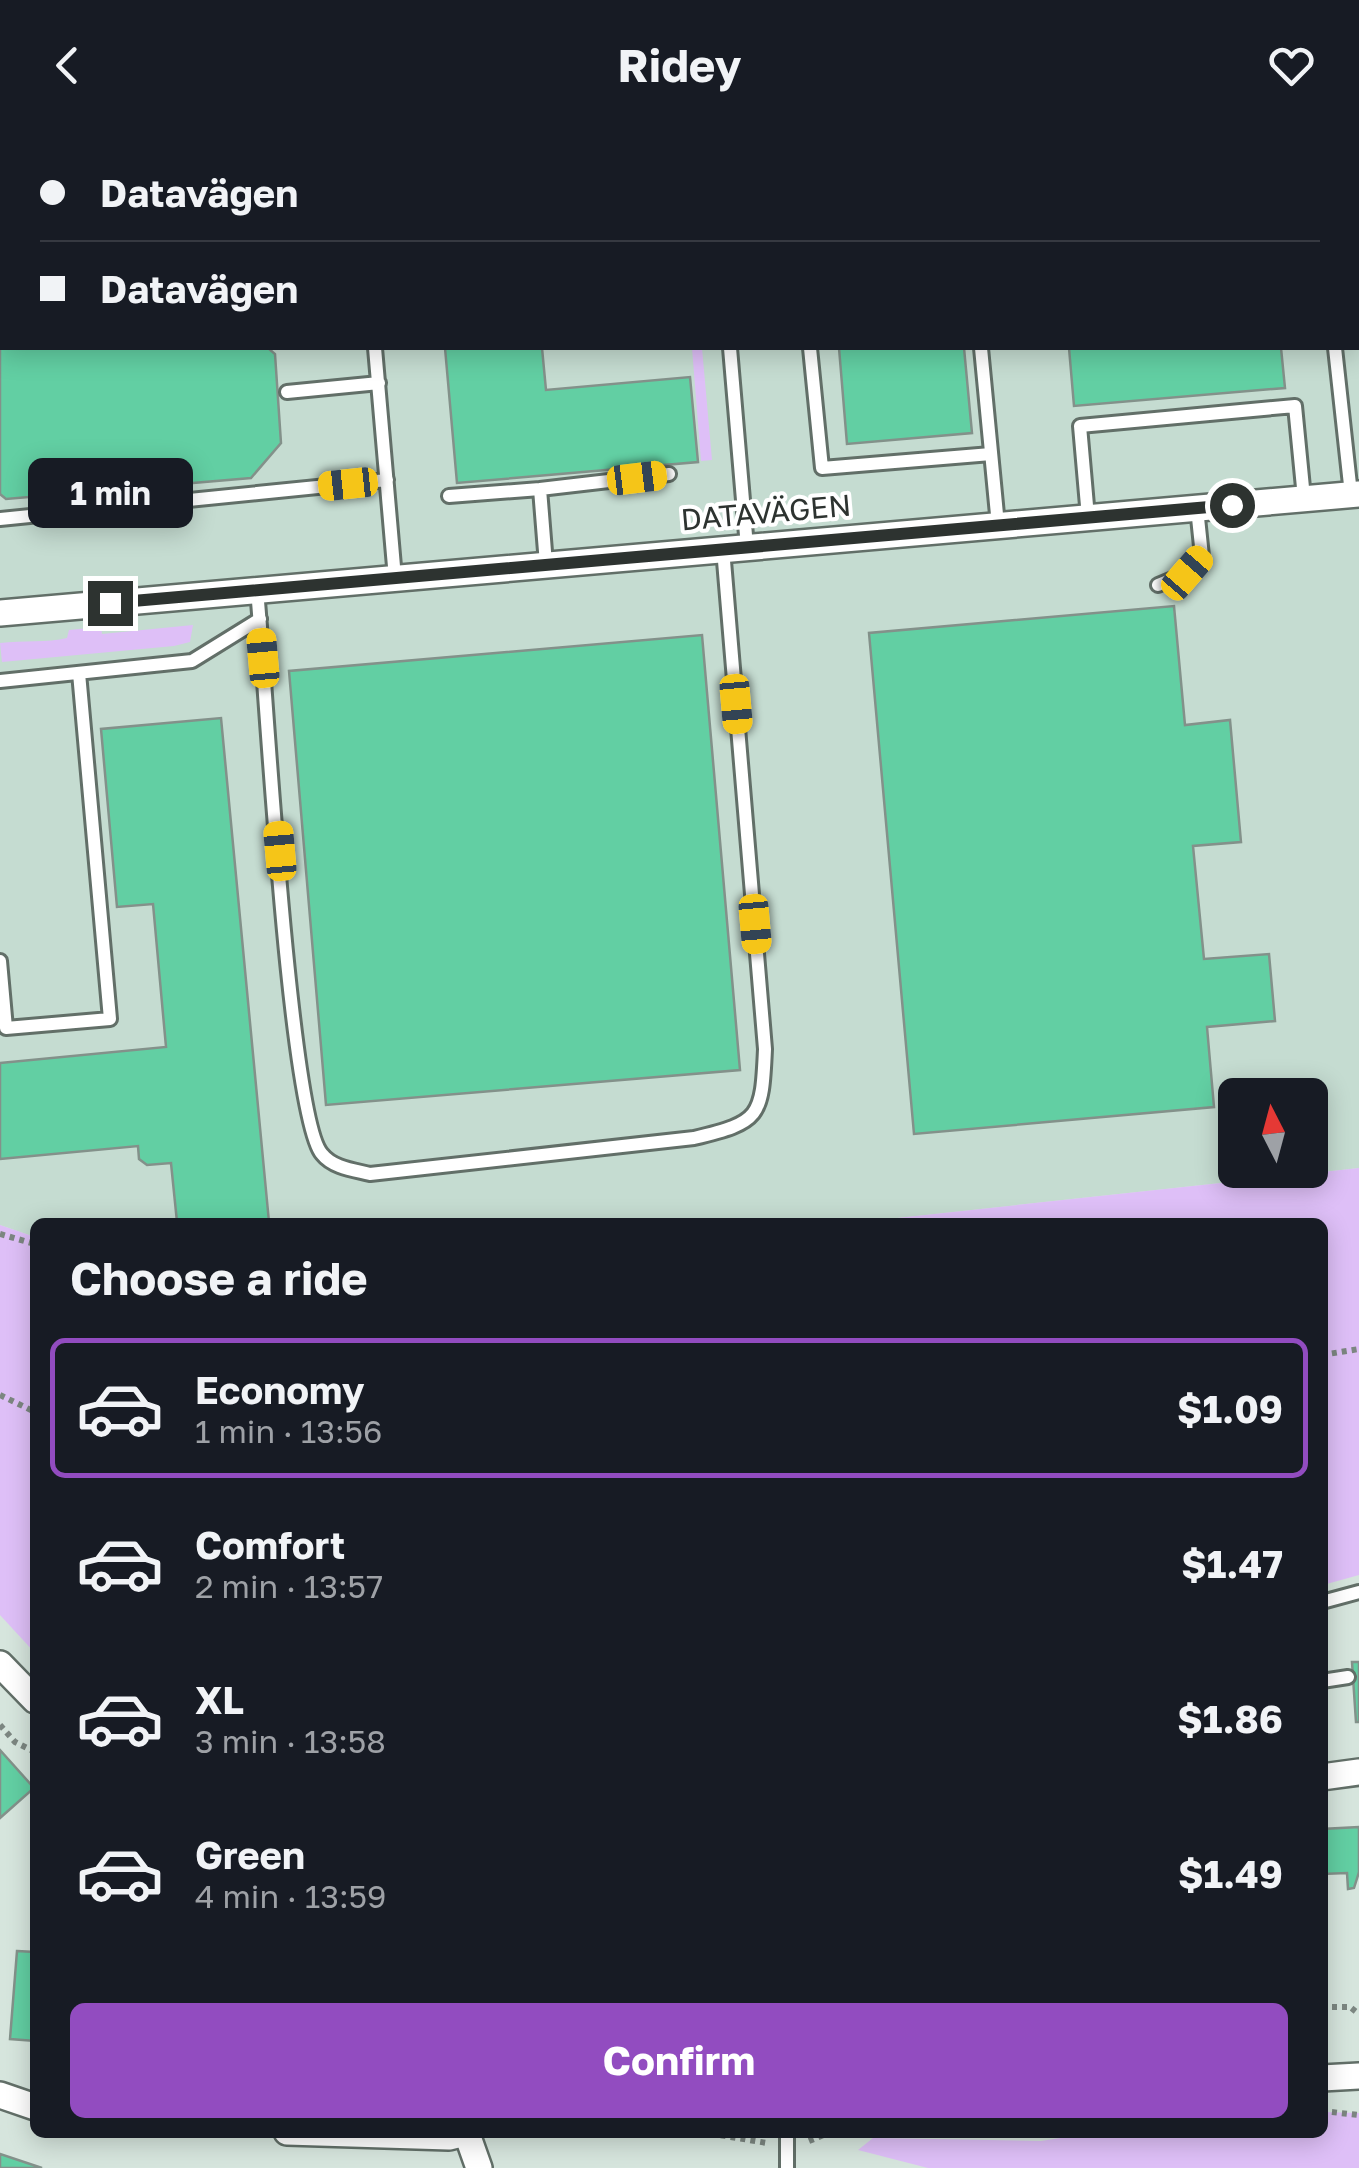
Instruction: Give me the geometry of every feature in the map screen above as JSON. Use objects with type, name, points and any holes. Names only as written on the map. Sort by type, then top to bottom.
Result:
[{"type":"street","name":"DATAVÄGEN","points":[[0,613],[1355,494]]},
{"type":"street","points":[[0,1664],[30,1695]]},
{"type":"street","points":[[1328,1776],[1359,1772]]},
{"type":"street","points":[[1328,2078],[1359,2076]]},
{"type":"street","points":[[0,2095],[30,2104]]},
{"type":"street","points":[[470,2138],[480,2168]]},
{"type":"lane","points":[[375,350],[396,578]]},
{"type":"lane","points":[[257,590],[296,1045],[310,1132],[321,1154],[337,1165],[370,1174],[694,1138],[741,1127],[755,1113],[763,1093],[762,995],[735,548],[730,350]]},
{"type":"lane","points":[[810,350],[822,468],[991,454]]},
{"type":"lane","points":[[981,350],[998,525]]},
{"type":"lane","points":[[1335,350],[1355,494]]},
{"type":"lane","points":[[287,392],[379,383]]},
{"type":"lane","points":[[1088,517],[1080,426],[1295,406],[1304,498]]},
{"type":"lane","points":[[449,496],[670,474]]},
{"type":"lane","points":[[0,518],[387,480]]},
{"type":"lane","points":[[540,489],[546,564]]},
{"type":"lane","points":[[1158,585],[1187,573],[1202,556],[1196,508]]},
{"type":"lane","points":[[0,681],[192,661],[260,619]]},
{"type":"lane","points":[[0,961],[6,1028],[110,1019],[79,673]]},
{"type":"lane","points":[[1328,1600],[1359,1592]]},
{"type":"lane","points":[[1328,1680],[1348,1677]]},
{"type":"lane","points":[[787,2138],[787,2168]]},
{"type":"path","points":[[0,1234],[30,1243]]},
{"type":"path","points":[[1328,1354],[1359,1349]]},
{"type":"path","points":[[0,1394],[30,1409]]},
{"type":"path","points":[[0,1724],[15,1742],[30,1750]]},
{"type":"path","points":[[1328,2007],[1350,2007],[1359,2014]]},
{"type":"path","points":[[1328,2112],[1359,2115]]},
{"type":"shaded area","points":[[0,350],[1359,350],[1359,1168],[1328,1171],[1328,1078],[1218,1078],[1218,1183],[897,1218],[30,1218],[30,1235],[0,1225]]},
{"type":"shaded area","points":[[692,350],[702,350],[712,460],[701,461]]},
{"type":"shaded area","points":[[193,625],[190,642],[174,646],[2,662],[0,643],[60,640],[67,638],[69,630],[101,627],[102,634]]},
{"type":"shaded area","points":[[1359,1168],[1359,1575],[1328,1584],[1328,1218],[897,1218],[1218,1183],[1218,1188],[1328,1188],[1328,1171]]},
{"type":"shaded area","points":[[0,1225],[30,1235],[30,1648],[0,1615]]},
{"type":"shaded area","points":[[1328,2112],[1359,2113],[1359,2168],[928,2168],[858,2150],[873,2138],[1328,2138]]},
{"type":"building","points":[[0,350],[270,350],[275,354],[281,443],[251,478],[6,499],[0,494]]},
{"type":"building","points":[[445,350],[542,350],[546,390],[690,377],[698,462],[457,483]]},
{"type":"building","points":[[839,350],[964,350],[972,433],[847,444]]},
{"type":"building","points":[[1069,350],[1281,350],[1285,388],[1074,406]]},
{"type":"building","points":[[1174,606],[1185,725],[1230,720],[1241,842],[1193,846],[1204,959],[1269,954],[1275,1021],[1207,1027],[1214,1107],[914,1134],[869,633]]},
{"type":"building","points":[[702,635],[740,1070],[326,1105],[289,671]]},
{"type":"building","points":[[221,718],[269,1218],[177,1218],[171,1163],[147,1165],[139,1159],[138,1146],[0,1159],[0,1063],[166,1047],[153,904],[117,907],[101,729]]},
{"type":"building","points":[[1352,1662],[1359,1662],[1359,1722],[1356,1722]]},
{"type":"building","points":[[0,1750],[30,1784],[30,1792],[0,1818]]},
{"type":"building","points":[[1359,1827],[1359,1872],[1354,1888],[1348,1889],[1347,1873],[1328,1874],[1328,1829]]},
{"type":"building","points":[[17,1951],[30,1952],[30,2041],[10,2039]]},
{"type":"building","points":[[0,2154],[42,2168],[0,2168]]},
{"type":"route","points":[[110,603],[1232,505]]}]
